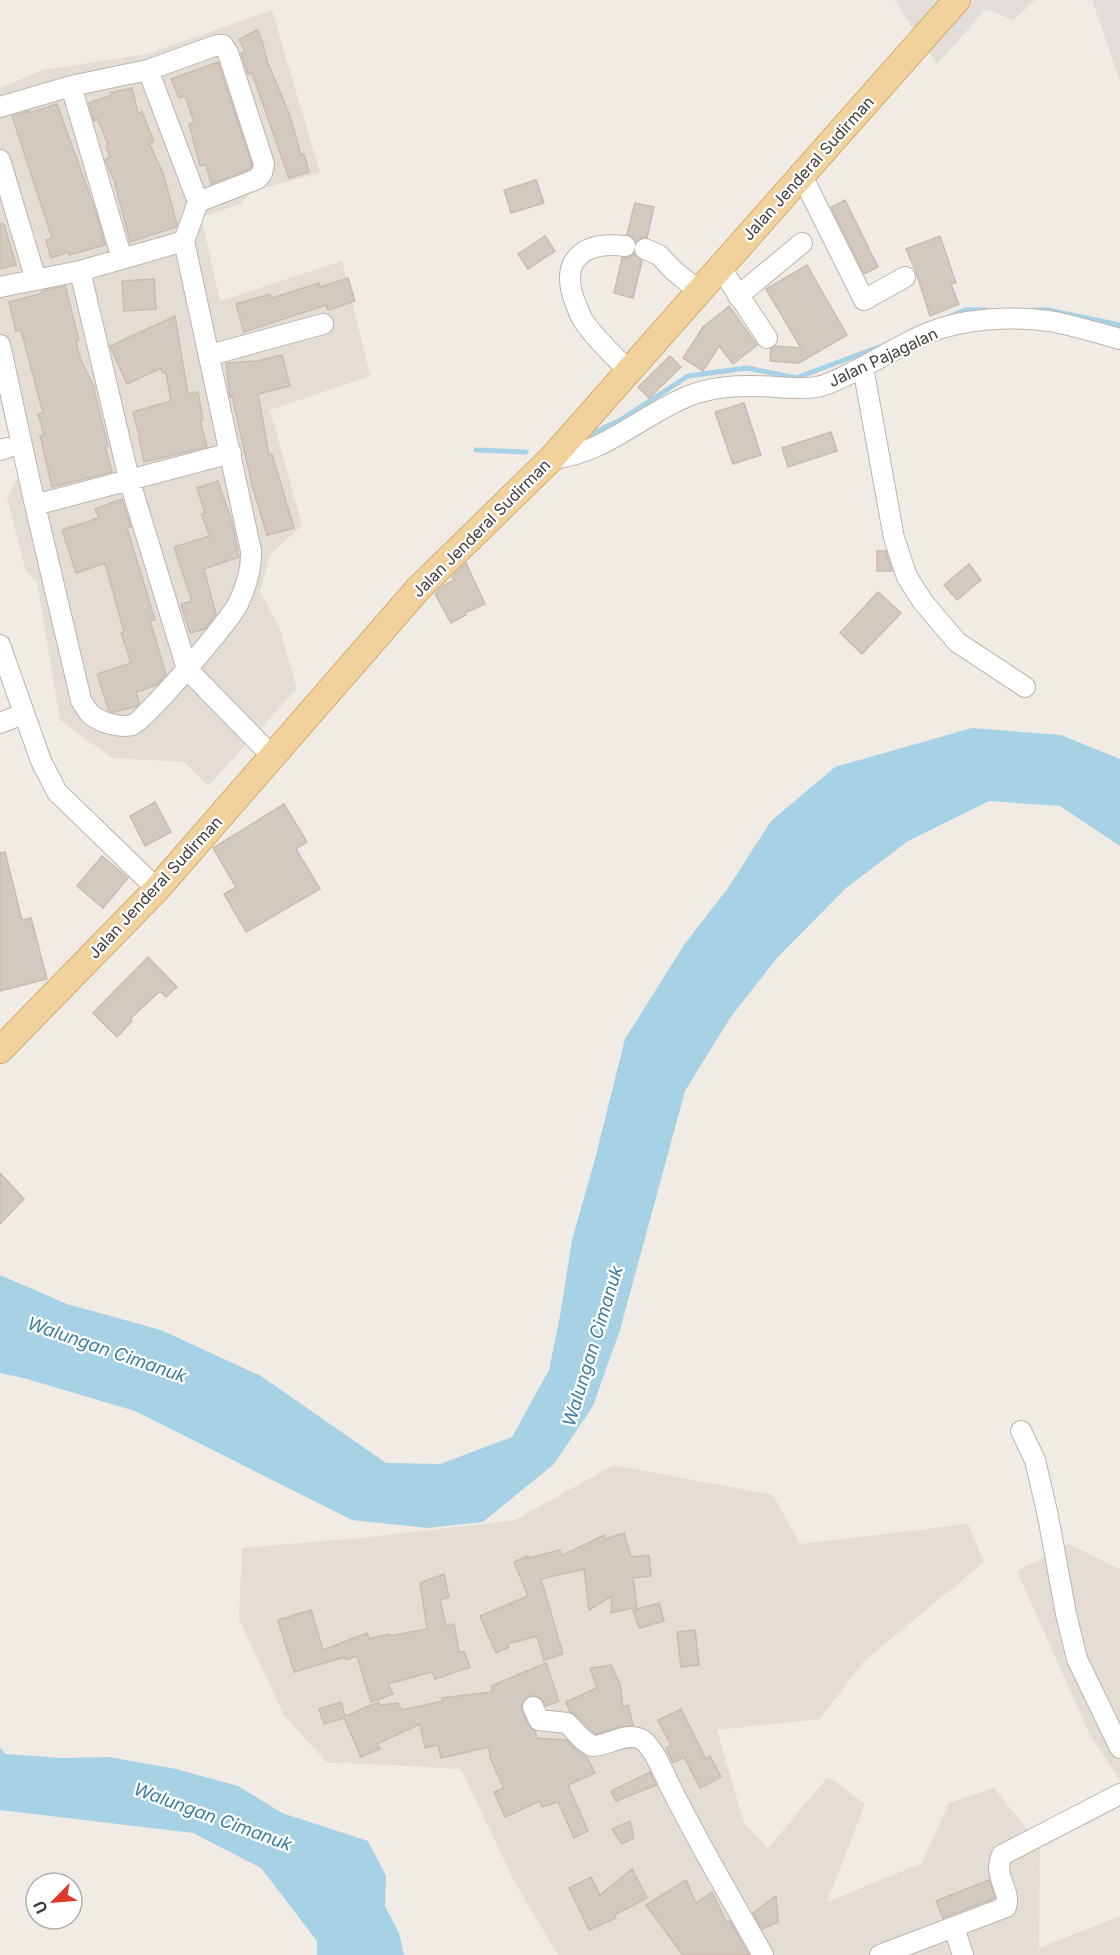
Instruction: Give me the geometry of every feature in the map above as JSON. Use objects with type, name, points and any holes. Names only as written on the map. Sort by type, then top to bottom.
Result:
[{"type":"main road","name":"Jalan Jenderal Sudirman","points":[[0,1050],[157,889],[418,589],[551,459],[957,0]]},
{"type":"street","points":[[0,107],[70,86],[148,70],[217,45],[223,45],[228,53],[264,168],[257,179],[198,202]]},
{"type":"street","points":[[0,345],[79,694],[95,718],[114,724],[132,725],[143,718],[187,669],[237,606],[250,571],[251,551],[184,241],[198,202],[148,70]]},
{"type":"street","points":[[70,86],[122,259]]},
{"type":"street","points":[[0,160],[36,280]]},
{"type":"street","points":[[802,176],[864,300],[906,277]]},
{"type":"street","points":[[0,287],[80,271],[184,241]]},
{"type":"street","points":[[738,296],[802,243]]},
{"type":"street","points":[[625,246],[609,244],[583,251],[570,267],[569,286],[583,322],[629,372]]},
{"type":"street","points":[[645,249],[658,255],[700,292]]},
{"type":"street","points":[[720,267],[767,338]]},
{"type":"street","points":[[80,271],[129,479],[187,669],[273,757]]},
{"type":"street","name":"Jalan Pajagalan","points":[[551,459],[570,457],[587,451],[675,401],[694,394],[723,386],[818,387],[863,367],[928,333],[967,323],[995,320],[1050,321],[1120,339]]},
{"type":"street","points":[[210,355],[323,324]]},
{"type":"street","points":[[863,367],[894,538],[908,577],[923,602],[957,642],[1025,687]]},
{"type":"street","points":[[35,505],[231,453]]},
{"type":"street","points":[[0,645],[44,769],[57,792],[157,889]]},
{"type":"street","points":[[0,723],[23,714]]},
{"type":"street","points":[[1021,1431],[1035,1460],[1077,1659],[1120,1748]]},
{"type":"street","points":[[533,1707],[539,1720],[567,1723],[592,1746],[629,1738],[644,1740],[763,1955]]},
{"type":"street","points":[[880,1955],[1006,1906],[1007,1899],[999,1874],[999,1862],[1002,1855],[1120,1794]]},
{"type":"street","points":[[954,1928],[963,1955]]},
{"type":"shaded area","points":[[894,0],[1036,0],[1013,20],[986,9],[937,64]]},
{"type":"shaded area","points":[[1092,0],[1120,0],[1120,81]]},
{"type":"shaded area","points":[[272,10],[320,173],[252,191],[241,204],[201,217],[220,301],[342,261],[370,376],[270,410],[302,525],[270,555],[260,591],[280,629],[297,689],[208,786],[184,762],[112,758],[60,720],[37,582],[26,572],[7,498],[19,476],[0,401],[0,88],[43,70],[147,54]]},
{"type":"shaded area","points":[[614,1465],[773,1495],[800,1544],[968,1524],[984,1562],[864,1661],[820,1719],[717,1730],[744,1823],[768,1848],[828,1777],[865,1804],[827,1902],[922,1863],[949,1803],[994,1788],[1040,1845],[1039,1948],[1120,1916],[1120,1955],[558,1955],[514,1881],[461,1769],[326,1762],[284,1715],[239,1619],[242,1548],[369,1537],[515,1520]]},
{"type":"shaded area","points":[[1069,1544],[1120,1569],[1120,1780],[1090,1735],[1017,1571]]},
{"type":"water","name":"Walungan Cimanuk","points":[[972,728],[1061,735],[1120,759],[1120,846],[1060,806],[989,801],[908,841],[846,888],[777,958],[730,1018],[685,1091],[620,1330],[593,1406],[554,1464],[483,1522],[427,1528],[352,1520],[135,1411],[0,1373],[0,1275],[67,1304],[161,1330],[261,1376],[386,1463],[440,1464],[512,1437],[549,1370],[572,1240],[625,1039],[684,945],[728,888],[771,821],[835,767]]},
{"type":"water","name":"Walungan Cimanuk","points":[[0,1748],[6,1754],[61,1758],[109,1757],[176,1769],[238,1786],[282,1813],[368,1841],[386,1876],[385,1906],[399,1933],[404,1955],[317,1955],[317,1941],[261,1868],[193,1833],[0,1810]]},
{"type":"building","points":[[257,30],[309,172],[289,178],[252,73],[248,74],[241,53],[245,52],[239,39]]},
{"type":"building","points":[[218,62],[252,165],[250,169],[211,184],[206,165],[200,166],[189,124],[194,122],[185,96],[179,98],[171,79]]},
{"type":"building","points":[[132,88],[138,113],[142,112],[154,142],[149,143],[163,173],[177,224],[176,227],[130,242],[114,180],[105,160],[110,157],[106,146],[108,145],[98,119],[94,121],[89,103],[111,95],[110,93]]},
{"type":"building","points":[[57,104],[97,215],[105,245],[69,255],[68,252],[51,258],[46,240],[52,238],[12,116]]},
{"type":"building","points":[[536,180],[544,203],[511,213],[504,190]]},
{"type":"building","points":[[845,200],[878,267],[864,274],[831,207]]},
{"type":"building","points":[[635,203],[654,207],[647,238],[643,237],[636,242],[632,236],[627,234]]},
{"type":"building","points":[[0,224],[4,224],[16,265],[0,269]]},
{"type":"building","points":[[545,236],[555,251],[528,269],[518,254]]},
{"type":"building","points":[[940,236],[956,283],[951,284],[959,304],[930,316],[906,249]]},
{"type":"building","points":[[634,253],[642,261],[633,298],[614,293],[622,258],[630,257]]},
{"type":"building","points":[[807,265],[847,335],[799,363],[770,361],[771,349],[775,346],[801,348],[766,289]]},
{"type":"building","points":[[348,278],[355,301],[328,310],[326,305],[244,332],[236,304],[270,294],[272,298],[319,283],[320,287]]},
{"type":"building","points":[[154,279],[156,309],[124,311],[122,281]]},
{"type":"building","points":[[65,286],[79,340],[76,341],[80,358],[95,389],[108,446],[105,447],[112,472],[52,487],[40,435],[44,435],[38,414],[43,413],[21,330],[16,331],[9,302]]},
{"type":"building","points":[[729,306],[757,345],[733,364],[719,346],[703,371],[683,358],[703,327]]},
{"type":"building","points":[[175,316],[188,394],[198,392],[203,420],[200,420],[207,447],[144,462],[133,412],[171,401],[166,373],[162,373],[161,368],[127,384],[110,346]]},
{"type":"building","points":[[282,355],[290,386],[258,394],[269,455],[272,454],[294,528],[267,535],[252,485],[232,396],[230,397],[226,363],[257,361]]},
{"type":"building","points":[[670,356],[681,367],[649,398],[638,387]]},
{"type":"building","points":[[744,403],[761,455],[733,464],[715,412]]},
{"type":"building","points":[[831,432],[837,451],[788,467],[782,448]]},
{"type":"building","points":[[218,481],[232,522],[239,557],[204,569],[216,614],[205,629],[190,633],[181,604],[192,601],[174,547],[210,536],[201,514],[205,513],[197,488]]},
{"type":"building","points":[[122,499],[131,527],[127,528],[155,620],[150,621],[166,674],[157,685],[136,692],[139,703],[137,706],[115,712],[109,711],[97,674],[131,663],[121,633],[124,632],[105,563],[76,573],[62,530],[99,518],[95,509]]},
{"type":"building","points":[[877,551],[886,551],[892,571],[877,571]]},
{"type":"building","points":[[466,563],[485,604],[465,613],[466,615],[451,623],[435,594],[444,585],[454,580],[452,577]]},
{"type":"building","points":[[969,564],[981,580],[957,600],[944,585]]},
{"type":"building","points":[[878,592],[901,613],[862,654],[840,633]]},
{"type":"building","points":[[155,802],[171,832],[145,846],[130,816]]},
{"type":"building","points":[[284,804],[307,842],[296,849],[320,889],[246,932],[224,894],[236,887],[213,848]]},
{"type":"building","points":[[5,852],[22,920],[31,918],[47,979],[0,991],[0,853]]},
{"type":"building","points":[[102,856],[128,878],[103,908],[77,886]]},
{"type":"building","points":[[148,957],[177,987],[166,997],[160,991],[130,1019],[132,1021],[117,1037],[93,1013]]},
{"type":"building","points":[[0,1173],[24,1199],[0,1224]]},
{"type":"building","points":[[624,1533],[631,1557],[649,1555],[651,1576],[633,1578],[637,1607],[611,1613],[612,1596],[589,1610],[584,1569],[541,1579],[563,1654],[544,1660],[537,1636],[508,1644],[509,1647],[496,1653],[480,1616],[528,1596],[514,1562],[528,1556],[529,1558],[560,1550],[561,1556],[604,1535],[605,1539]]},
{"type":"building","points":[[444,1574],[449,1597],[440,1600],[446,1626],[454,1624],[459,1652],[464,1651],[470,1667],[435,1679],[432,1672],[388,1684],[393,1694],[371,1702],[357,1656],[346,1660],[345,1657],[294,1672],[278,1620],[311,1610],[323,1650],[367,1633],[369,1639],[427,1629],[420,1583]]},
{"type":"building","points":[[659,1603],[664,1621],[639,1628],[633,1610]]},
{"type":"building","points":[[695,1630],[699,1665],[681,1667],[677,1632]]},
{"type":"building","points":[[546,1663],[559,1701],[546,1706],[540,1698],[534,1695],[524,1700],[521,1706],[528,1725],[535,1731],[537,1738],[567,1740],[587,1757],[595,1773],[568,1785],[588,1831],[574,1838],[558,1802],[542,1807],[540,1801],[505,1817],[494,1792],[504,1788],[490,1758],[489,1747],[441,1758],[438,1745],[425,1748],[420,1724],[377,1744],[380,1749],[361,1757],[344,1718],[324,1724],[319,1709],[341,1702],[345,1716],[379,1702],[380,1705],[398,1703],[402,1710],[443,1701],[442,1698],[492,1692],[491,1686]]},
{"type":"building","points":[[611,1665],[620,1684],[623,1707],[628,1705],[633,1725],[595,1734],[570,1712],[566,1702],[597,1688],[590,1668]]},
{"type":"building","points":[[681,1709],[706,1759],[710,1756],[721,1777],[700,1788],[684,1757],[673,1763],[666,1748],[671,1745],[658,1720]]},
{"type":"building","points":[[650,1772],[656,1785],[616,1801],[611,1791]]},
{"type":"building","points":[[630,1821],[634,1838],[622,1844],[612,1829]]},
{"type":"building","points":[[632,1869],[647,1898],[614,1915],[616,1918],[589,1930],[569,1888],[591,1877],[600,1895]]},
{"type":"building","points":[[686,1880],[696,1903],[712,1892],[727,1923],[730,1921],[749,1955],[683,1955],[646,1905]]},
{"type":"building","points":[[989,1880],[995,1898],[943,1918],[936,1901]]},
{"type":"building","points":[[776,1896],[778,1922],[762,1929],[753,1913]]},
{"type":"waterway","points":[[949,317],[965,310],[986,310]]},
{"type":"waterway","points":[[1034,310],[1048,310],[1120,325]]},
{"type":"waterway","points":[[584,438],[622,419],[688,376],[747,368],[796,378],[879,347]]},
{"type":"waterway","points":[[476,450],[526,452]]}]
